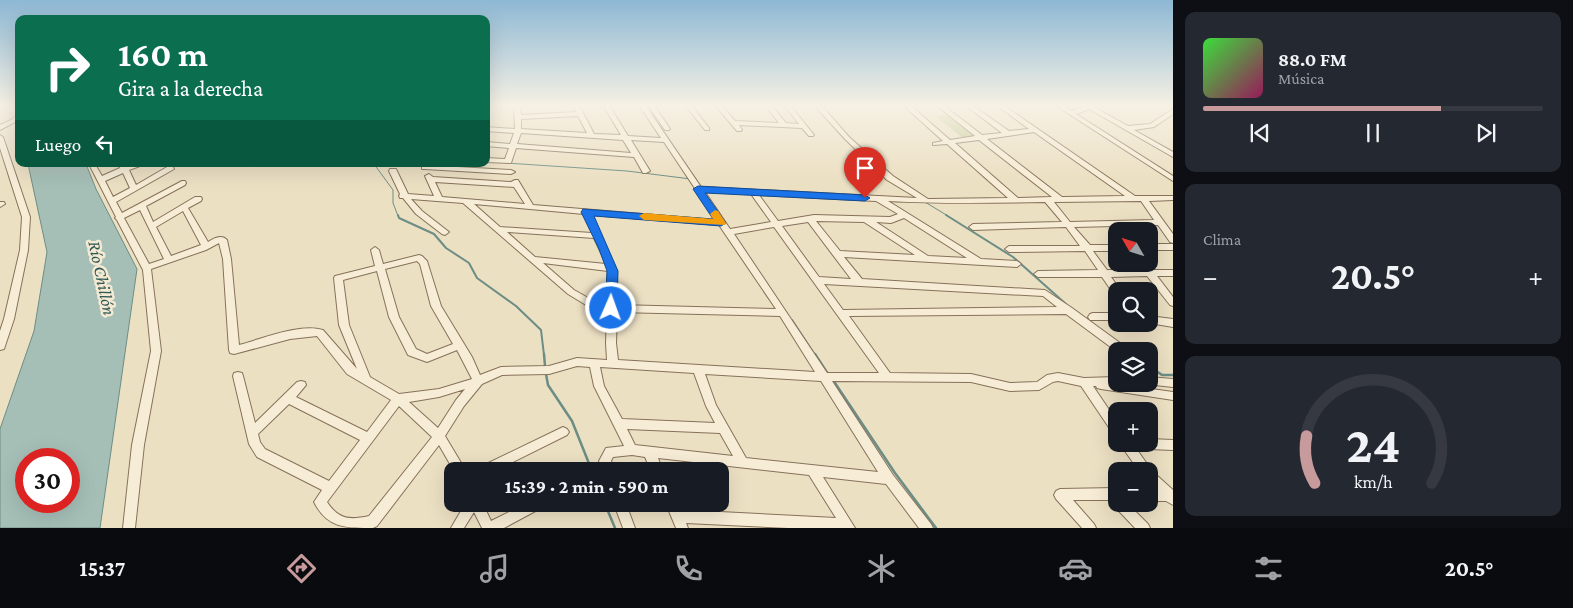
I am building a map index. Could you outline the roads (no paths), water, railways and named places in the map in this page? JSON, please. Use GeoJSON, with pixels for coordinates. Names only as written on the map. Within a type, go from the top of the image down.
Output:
{"type":"FeatureCollection","features":[{"type":"Feature","properties":{"kind":"street"},"geometry":{"type":"LineString","coordinates":[[494,130],[664,140]]}},
{"type":"Feature","properties":{"kind":"street"},"geometry":{"type":"LineString","coordinates":[[589,130],[592,136]]}},
{"type":"Feature","properties":{"kind":"street"},"geometry":{"type":"LineString","coordinates":[[620,130],[646,171]]}},
{"type":"Feature","properties":{"kind":"street"},"geometry":{"type":"LineString","coordinates":[[657,130],[783,313],[889,479],[927,528]]}},
{"type":"Feature","properties":{"kind":"street"},"geometry":{"type":"LineString","coordinates":[[807,130],[812,135]]}},
{"type":"Feature","properties":{"kind":"street"},"geometry":{"type":"LineString","coordinates":[[839,130],[890,178],[927,201]]}},
{"type":"Feature","properties":{"kind":"street"},"geometry":{"type":"LineString","coordinates":[[936,130],[1017,201]]}},
{"type":"Feature","properties":{"kind":"street"},"geometry":{"type":"LineString","coordinates":[[970,130],[1061,200]]}},
{"type":"Feature","properties":{"kind":"street"},"geometry":{"type":"LineString","coordinates":[[1002,130],[1008,134]]}},
{"type":"Feature","properties":{"kind":"street"},"geometry":{"type":"LineString","coordinates":[[935,144],[1034,130],[1133,198]]}},
{"type":"Feature","properties":{"kind":"street"},"geometry":{"type":"LineString","coordinates":[[1096,130],[1173,179]]}},
{"type":"Feature","properties":{"kind":"street"},"geometry":{"type":"LineString","coordinates":[[1131,130],[1173,155]]}},
{"type":"Feature","properties":{"kind":"street"},"geometry":{"type":"LineString","coordinates":[[490,160],[508,161],[518,132]]}},
{"type":"Feature","properties":{"kind":"street"},"geometry":{"type":"LineString","coordinates":[[0,137],[26,216],[24,250],[9,319],[0,346]]}},
{"type":"Feature","properties":{"kind":"street"},"geometry":{"type":"LineString","coordinates":[[490,144],[635,155]]}},
{"type":"Feature","properties":{"kind":"street"},"geometry":{"type":"LineString","coordinates":[[1164,150],[1173,148]]}},
{"type":"Feature","properties":{"kind":"street"},"geometry":{"type":"LineString","coordinates":[[94,167],[146,268],[156,351],[138,445],[130,528]]}},
{"type":"Feature","properties":{"kind":"street"},"geometry":{"type":"LineString","coordinates":[[100,180],[121,167]]}},
{"type":"Feature","properties":{"kind":"street"},"geometry":{"type":"LineString","coordinates":[[123,167],[134,189]]}},
{"type":"Feature","properties":{"kind":"street"},"geometry":{"type":"LineString","coordinates":[[425,167],[439,199]]}},
{"type":"Feature","properties":{"kind":"street"},"geometry":{"type":"LineString","coordinates":[[481,167],[509,168],[531,207]]}},
{"type":"Feature","properties":{"kind":"street"},"geometry":{"type":"LineString","coordinates":[[111,201],[170,169]]}},
{"type":"Feature","properties":{"kind":"street"},"geometry":{"type":"LineString","coordinates":[[393,171],[403,196],[419,213],[445,232]]}},
{"type":"Feature","properties":{"kind":"street"},"geometry":{"type":"LineString","coordinates":[[430,178],[517,185]]}},
{"type":"Feature","properties":{"kind":"street"},"geometry":{"type":"LineString","coordinates":[[119,218],[142,207],[182,183]]}},
{"type":"Feature","properties":{"kind":"street"},"geometry":{"type":"LineString","coordinates":[[698,189],[927,201],[1173,198]]}},
{"type":"Feature","properties":{"kind":"street"},"geometry":{"type":"LineString","coordinates":[[753,192],[843,313],[888,378]]}},
{"type":"Feature","properties":{"kind":"street"},"geometry":{"type":"LineString","coordinates":[[403,196],[721,223]]}},
{"type":"Feature","properties":{"kind":"street"},"geometry":{"type":"LineString","coordinates":[[879,198],[981,262]]}},
{"type":"Feature","properties":{"kind":"street"},"geometry":{"type":"LineString","coordinates":[[1143,198],[1173,240]]}},
{"type":"Feature","properties":{"kind":"street"},"geometry":{"type":"LineString","coordinates":[[152,226],[198,199]]}},
{"type":"Feature","properties":{"kind":"street"},"geometry":{"type":"LineString","coordinates":[[1048,200],[1110,282]]}},
{"type":"Feature","properties":{"kind":"street"},"geometry":{"type":"LineString","coordinates":[[465,202],[531,259],[582,299],[611,308],[783,313]]}},
{"type":"Feature","properties":{"kind":"street"},"geometry":{"type":"LineString","coordinates":[[142,207],[169,260]]}},
{"type":"Feature","properties":{"kind":"street"},"geometry":{"type":"LineString","coordinates":[[184,207],[206,246]]}},
{"type":"Feature","properties":{"kind":"street"},"geometry":{"type":"LineString","coordinates":[[587,212],[612,268],[613,365]]}},
{"type":"Feature","properties":{"kind":"street"},"geometry":{"type":"LineString","coordinates":[[728,232],[810,219],[890,220],[904,215]]}},
{"type":"Feature","properties":{"kind":"street"},"geometry":{"type":"LineString","coordinates":[[810,219],[858,281]]}},
{"type":"Feature","properties":{"kind":"street"},"geometry":{"type":"LineString","coordinates":[[866,220],[926,259]]}},
{"type":"Feature","properties":{"kind":"street"},"geometry":{"type":"LineString","coordinates":[[973,227],[1159,222]]}},
{"type":"Feature","properties":{"kind":"street"},"geometry":{"type":"LineString","coordinates":[[498,229],[598,236]]}},
{"type":"Feature","properties":{"kind":"street"},"geometry":{"type":"LineString","coordinates":[[146,268],[206,246],[217,240],[224,242],[234,350],[314,332],[320,333],[351,371],[398,399],[439,436],[455,462]]}},
{"type":"Feature","properties":{"kind":"street"},"geometry":{"type":"LineString","coordinates":[[1158,247],[1173,247]]}},
{"type":"Feature","properties":{"kind":"street"},"geometry":{"type":"LineString","coordinates":[[1009,249],[1108,248]]}},
{"type":"Feature","properties":{"kind":"street"},"geometry":{"type":"LineString","coordinates":[[375,250],[394,317],[412,352],[428,358],[458,346]]}},
{"type":"Feature","properties":{"kind":"street"},"geometry":{"type":"LineString","coordinates":[[837,254],[1017,264]]}},
{"type":"Feature","properties":{"kind":"street"},"geometry":{"type":"LineString","coordinates":[[366,380],[344,325],[338,278],[412,259],[422,260],[436,306],[468,360],[478,381]]}},
{"type":"Feature","properties":{"kind":"street"},"geometry":{"type":"LineString","coordinates":[[531,259],[612,268]]}},
{"type":"Feature","properties":{"kind":"street"},"geometry":{"type":"LineString","coordinates":[[1038,274],[1173,273]]}},
{"type":"Feature","properties":{"kind":"street"},"geometry":{"type":"LineString","coordinates":[[1150,274],[1173,303]]}},
{"type":"Feature","properties":{"kind":"street"},"geometry":{"type":"LineString","coordinates":[[818,280],[1045,293],[1111,342]]}},
{"type":"Feature","properties":{"kind":"street"},"geometry":{"type":"LineString","coordinates":[[843,313],[1069,310]]}},
{"type":"Feature","properties":{"kind":"street"},"geometry":{"type":"LineString","coordinates":[[1094,317],[1108,317]]}},
{"type":"Feature","properties":{"kind":"street"},"geometry":{"type":"LineString","coordinates":[[1158,321],[1173,323]]}},
{"type":"Feature","properties":{"kind":"street"},"geometry":{"type":"LineString","coordinates":[[478,381],[460,403],[439,436],[373,522],[351,526],[336,522],[326,514],[320,502],[398,399],[439,393],[478,381],[501,371],[545,370],[577,362],[823,378],[971,378],[1010,387],[1040,386],[1050,378],[1058,377],[1173,396]]}},
{"type":"Feature","properties":{"kind":"street"},"geometry":{"type":"LineString","coordinates":[[594,364],[600,386],[632,450]]}},
{"type":"Feature","properties":{"kind":"street"},"geometry":{"type":"LineString","coordinates":[[698,369],[710,406],[742,462]]}},
{"type":"Feature","properties":{"kind":"street"},"geometry":{"type":"LineString","coordinates":[[238,376],[255,444],[261,453],[331,488]]}},
{"type":"Feature","properties":{"kind":"street"},"geometry":{"type":"LineString","coordinates":[[1158,379],[1173,382]]}},
{"type":"Feature","properties":{"kind":"street"},"geometry":{"type":"LineString","coordinates":[[1084,382],[1108,381]]}},
{"type":"Feature","properties":{"kind":"street"},"geometry":{"type":"LineString","coordinates":[[1084,382],[1108,417]]}},
{"type":"Feature","properties":{"kind":"street"},"geometry":{"type":"LineString","coordinates":[[252,433],[301,385]]}},
{"type":"Feature","properties":{"kind":"street"},"geometry":{"type":"LineString","coordinates":[[288,398],[368,438]]}},
{"type":"Feature","properties":{"kind":"street"},"geometry":{"type":"LineString","coordinates":[[619,424],[722,428]]}},
{"type":"Feature","properties":{"kind":"street"},"geometry":{"type":"LineString","coordinates":[[502,462],[563,432]]}},
{"type":"Feature","properties":{"kind":"street"},"geometry":{"type":"LineString","coordinates":[[1158,444],[1173,445]]}},
{"type":"Feature","properties":{"kind":"street"},"geometry":{"type":"LineString","coordinates":[[605,462],[610,452],[632,450],[889,479]]}},
{"type":"Feature","properties":{"kind":"street"},"geometry":{"type":"LineString","coordinates":[[649,452],[653,462]]}},
{"type":"Feature","properties":{"kind":"street"},"geometry":{"type":"LineString","coordinates":[[812,470],[848,527]]}},
{"type":"Feature","properties":{"kind":"street"},"geometry":{"type":"LineString","coordinates":[[1158,484],[1172,497]]}},
{"type":"Feature","properties":{"kind":"street"},"geometry":{"type":"LineString","coordinates":[[1090,528],[1060,495],[1108,496]]}},
{"type":"Feature","properties":{"kind":"street"},"geometry":{"type":"LineString","coordinates":[[1158,496],[1172,497]]}},
{"type":"Feature","properties":{"kind":"street"},"geometry":{"type":"LineString","coordinates":[[458,528],[467,512]]}},
{"type":"Feature","properties":{"kind":"street"},"geometry":{"type":"LineString","coordinates":[[482,512],[492,528],[522,512]]}},
{"type":"Feature","properties":{"kind":"street"},"geometry":{"type":"LineString","coordinates":[[623,512],[629,528]]}},
{"type":"Feature","properties":{"kind":"street"},"geometry":{"type":"LineString","coordinates":[[675,512],[682,528]]}},
{"type":"Feature","properties":{"kind":"street"},"geometry":{"type":"LineString","coordinates":[[694,512],[848,527]]}},
{"type":"Feature","properties":{"kind":"street"},"geometry":{"type":"LineString","coordinates":[[1128,512],[1144,528]]}},
{"type":"Feature","properties":{"kind":"water","name":"Río Chillón"},"geometry":{"type":"Polygon","coordinates":[[[29,167],[87,167],[96,189],[137,269],[100,528],[0,528],[0,429],[34,331],[47,252],[29,167]]]}},
{"type":"Feature","properties":{"kind":"waterway"},"geometry":{"type":"LineString","coordinates":[[663,130],[702,188]]}},
{"type":"Feature","properties":{"kind":"waterway"},"geometry":{"type":"LineString","coordinates":[[845,137],[850,144]]}},
{"type":"Feature","properties":{"kind":"waterway"},"geometry":{"type":"LineString","coordinates":[[506,163],[627,171],[691,179]]}},
{"type":"Feature","properties":{"kind":"waterway"},"geometry":{"type":"LineString","coordinates":[[376,167],[393,190],[393,203],[398,216]]}},
{"type":"Feature","properties":{"kind":"waterway"},"geometry":{"type":"LineString","coordinates":[[925,202],[948,216]]}},
{"type":"Feature","properties":{"kind":"waterway"},"geometry":{"type":"LineString","coordinates":[[715,206],[721,215]]}},
{"type":"Feature","properties":{"kind":"waterway"},"geometry":{"type":"LineString","coordinates":[[398,215],[399,218],[434,234],[446,248],[469,263],[477,278],[516,306],[541,330],[544,355]]}},
{"type":"Feature","properties":{"kind":"waterway"},"geometry":{"type":"LineString","coordinates":[[946,215],[1013,257],[1066,304]]}},
{"type":"Feature","properties":{"kind":"waterway"},"geometry":{"type":"LineString","coordinates":[[792,320],[815,355]]}},
{"type":"Feature","properties":{"kind":"waterway"},"geometry":{"type":"LineString","coordinates":[[544,354],[545,366]]}},
{"type":"Feature","properties":{"kind":"waterway"},"geometry":{"type":"LineString","coordinates":[[815,354],[828,374]]}},
{"type":"Feature","properties":{"kind":"waterway"},"geometry":{"type":"LineString","coordinates":[[1158,372],[1162,375],[1173,375]]}},
{"type":"Feature","properties":{"kind":"waterway"},"geometry":{"type":"LineString","coordinates":[[546,374],[548,385],[572,421],[588,462]]}},
{"type":"Feature","properties":{"kind":"waterway"},"geometry":{"type":"LineString","coordinates":[[833,380],[895,473],[936,528]]}},
{"type":"Feature","properties":{"kind":"waterway"},"geometry":{"type":"LineString","coordinates":[[608,512],[615,528]]}}]}
